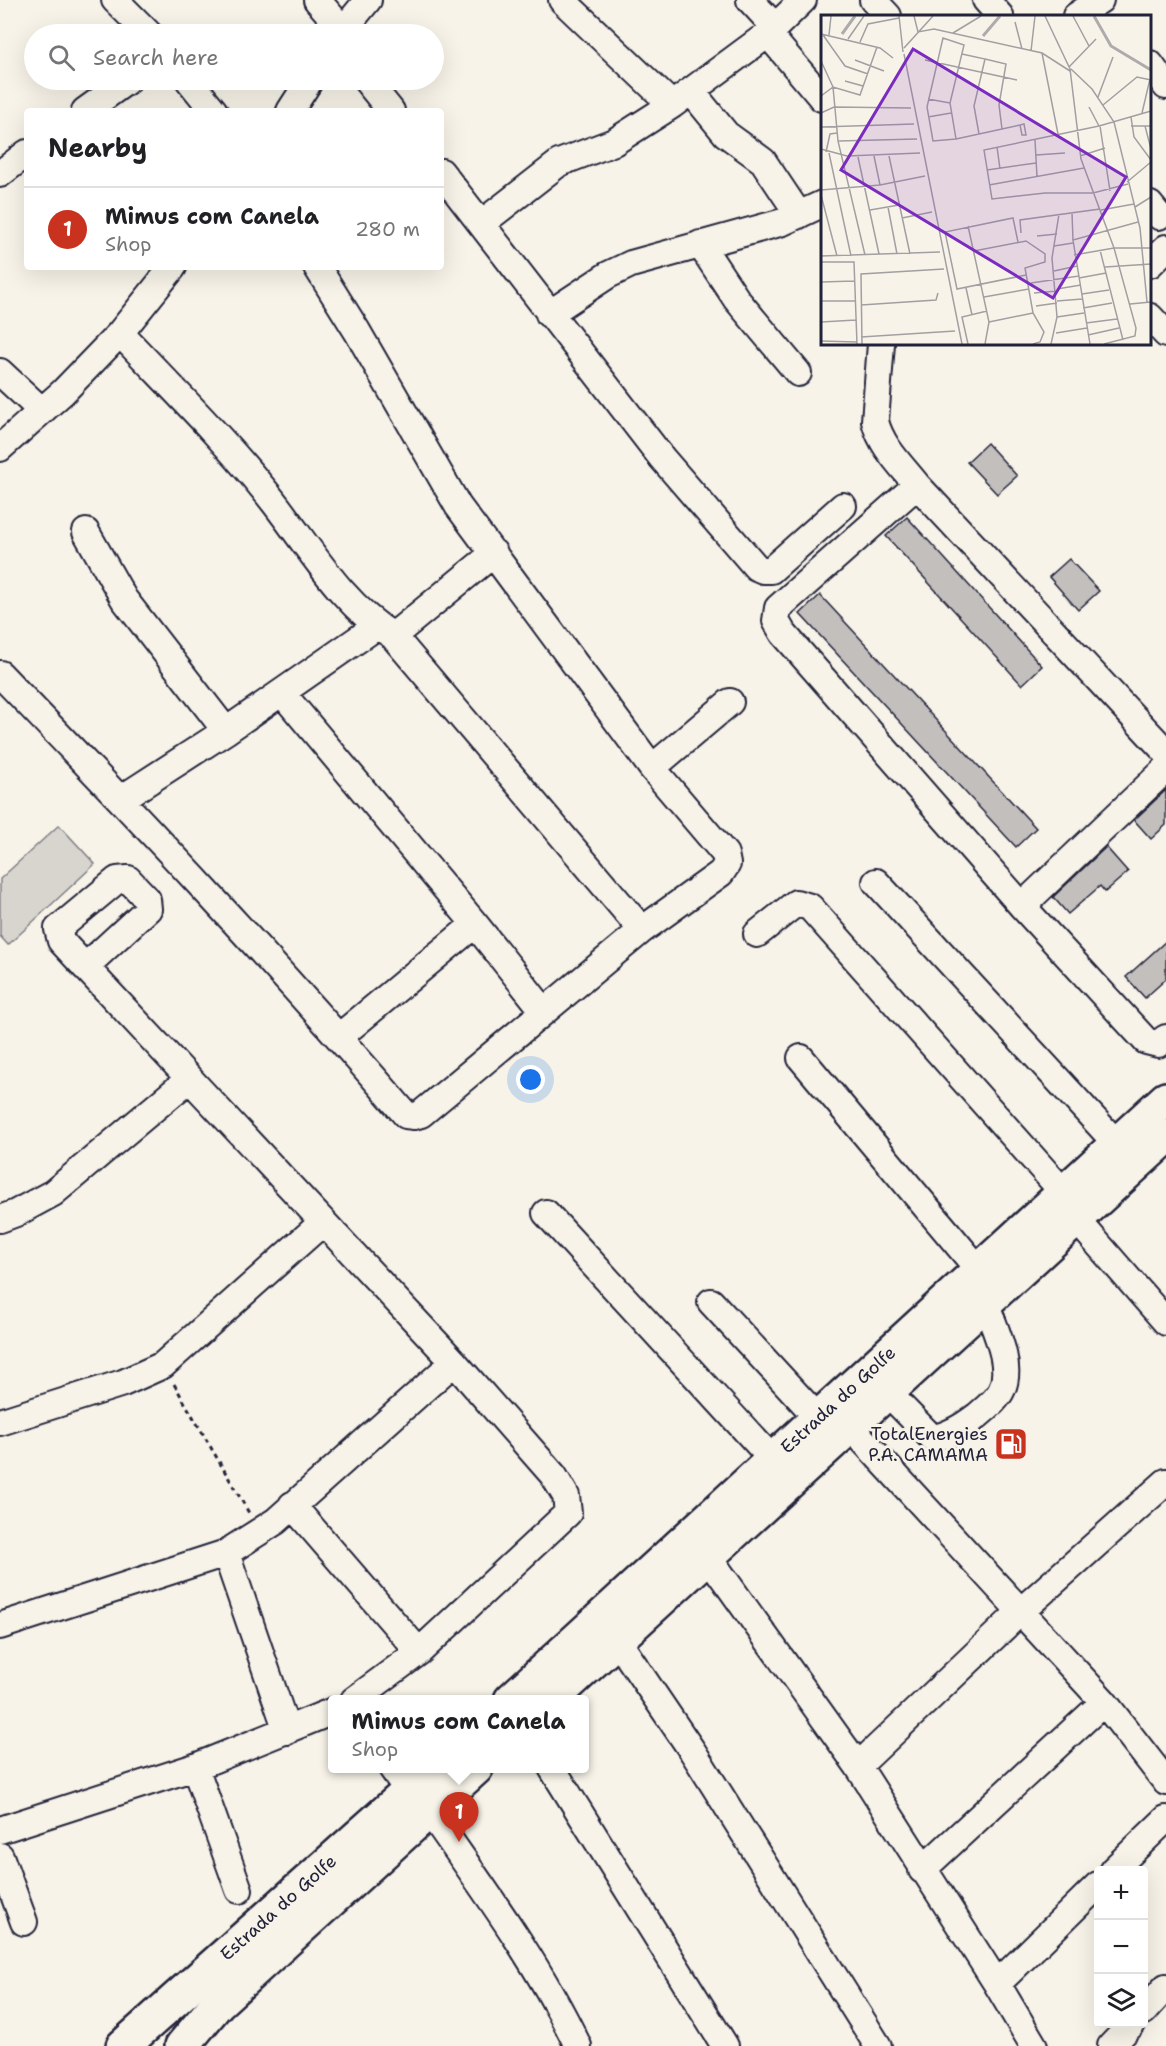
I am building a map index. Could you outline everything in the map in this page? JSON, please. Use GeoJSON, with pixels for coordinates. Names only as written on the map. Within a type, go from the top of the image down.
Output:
{"type":"FeatureCollection","features":[{"type":"Feature","properties":{"kind":"highway","name":"Estrada do Golfe"},"geometry":{"type":"LineString","coordinates":[[556,1695],[849,1425],[986,1304],[1070,1206],[1117,1144],[1166,1099]]}},
{"type":"Feature","properties":{"kind":"highway","name":"Estrada do Golfe"},"geometry":{"type":"LineString","coordinates":[[516,1695],[980,1270],[1166,1137]]}},
{"type":"Feature","properties":{"kind":"highway","name":"Estrada do Golfe"},"geometry":{"type":"LineString","coordinates":[[123,2046],[430,1773]]}},
{"type":"Feature","properties":{"kind":"highway","name":"Estrada do Golfe"},"geometry":{"type":"LineString","coordinates":[[182,2046],[410,1791],[462,1773]]}},
{"type":"Feature","properties":{"kind":"street"},"geometry":{"type":"LineString","coordinates":[[115,0],[139,24]]}},
{"type":"Feature","properties":{"kind":"street"},"geometry":{"type":"LineString","coordinates":[[317,0],[335,24]]}},
{"type":"Feature","properties":{"kind":"street"},"geometry":{"type":"LineString","coordinates":[[348,24],[368,0]]}},
{"type":"Feature","properties":{"kind":"street"},"geometry":{"type":"LineString","coordinates":[[562,0],[681,98],[763,161],[799,215]]}},
{"type":"Feature","properties":{"kind":"street"},"geometry":{"type":"LineString","coordinates":[[750,0],[821,97]]}},
{"type":"Feature","properties":{"kind":"street"},"geometry":{"type":"LineString","coordinates":[[482,223],[559,163],[614,142],[681,98],[771,31],[803,0]]}},
{"type":"Feature","properties":{"kind":"street"},"geometry":{"type":"LineString","coordinates":[[873,0],[887,15]]}},
{"type":"Feature","properties":{"kind":"street"},"geometry":{"type":"LineString","coordinates":[[986,0],[999,15]]}},
{"type":"Feature","properties":{"kind":"street"},"geometry":{"type":"LineString","coordinates":[[1088,5],[1112,15]]}},
{"type":"Feature","properties":{"kind":"street"},"geometry":{"type":"LineString","coordinates":[[1151,67],[1166,86]]}},
{"type":"Feature","properties":{"kind":"street"},"geometry":{"type":"LineString","coordinates":[[89,108],[115,90]]}},
{"type":"Feature","properties":{"kind":"street"},"geometry":{"type":"LineString","coordinates":[[197,90],[212,108]]}},
{"type":"Feature","properties":{"kind":"street"},"geometry":{"type":"LineString","coordinates":[[292,108],[304,90]]}},
{"type":"Feature","properties":{"kind":"street"},"geometry":{"type":"LineString","coordinates":[[374,90],[389,108]]}},
{"type":"Feature","properties":{"kind":"street"},"geometry":{"type":"LineString","coordinates":[[0,174],[24,155]]}},
{"type":"Feature","properties":{"kind":"street"},"geometry":{"type":"LineString","coordinates":[[444,176],[662,458],[756,567],[771,570],[843,506]]}},
{"type":"Feature","properties":{"kind":"street"},"geometry":{"type":"LineString","coordinates":[[549,314],[608,275],[631,264],[783,222],[821,204]]}},
{"type":"Feature","properties":{"kind":"street"},"geometry":{"type":"LineString","coordinates":[[700,244],[737,300],[798,373]]}},
{"type":"Feature","properties":{"kind":"street"},"geometry":{"type":"LineString","coordinates":[[1151,262],[1166,248]]}},
{"type":"Feature","properties":{"kind":"street"},"geometry":{"type":"LineString","coordinates":[[0,447],[42,411],[120,333],[171,270]]}},
{"type":"Feature","properties":{"kind":"street"},"geometry":{"type":"LineString","coordinates":[[0,674],[121,799],[339,1037],[406,1115],[421,1114],[642,930],[721,873],[727,864],[725,854],[652,768],[458,506],[357,331],[319,270]]}},
{"type":"Feature","properties":{"kind":"street"},"geometry":{"type":"LineString","coordinates":[[1151,319],[1166,334]]}},
{"type":"Feature","properties":{"kind":"street"},"geometry":{"type":"LineString","coordinates":[[120,333],[240,461],[340,588],[385,631],[642,930]]}},
{"type":"Feature","properties":{"kind":"street"},"geometry":{"type":"LineString","coordinates":[[881,345],[875,421],[878,434],[916,485],[1166,752]]}},
{"type":"Feature","properties":{"kind":"street"},"geometry":{"type":"LineString","coordinates":[[0,372],[42,411]]}},
{"type":"Feature","properties":{"kind":"street"},"geometry":{"type":"LineString","coordinates":[[916,485],[778,608],[776,621],[790,642],[1022,906],[1146,1041],[1158,1044],[1166,1038]]}},
{"type":"Feature","properties":{"kind":"street"},"geometry":{"type":"LineString","coordinates":[[86,532],[124,599],[226,731]]}},
{"type":"Feature","properties":{"kind":"street"},"geometry":{"type":"LineString","coordinates":[[121,799],[282,693],[385,631],[494,554]]}},
{"type":"Feature","properties":{"kind":"street"},"geometry":{"type":"LineString","coordinates":[[282,693],[475,924],[544,1011]]}},
{"type":"Feature","properties":{"kind":"street"},"geometry":{"type":"LineString","coordinates":[[652,768],[730,702]]}},
{"type":"Feature","properties":{"kind":"street"},"geometry":{"type":"LineString","coordinates":[[1022,906],[1166,769]]}},
{"type":"Feature","properties":{"kind":"street"},"geometry":{"type":"LineString","coordinates":[[876,882],[1117,1144]]}},
{"type":"Feature","properties":{"kind":"street"},"geometry":{"type":"LineString","coordinates":[[757,934],[796,903],[810,907],[1070,1206],[1166,1322]]}},
{"type":"Feature","properties":{"kind":"street"},"geometry":{"type":"LineString","coordinates":[[339,1037],[475,924]]}},
{"type":"Feature","properties":{"kind":"street"},"geometry":{"type":"LineString","coordinates":[[85,967],[188,1080],[454,1362],[554,1476],[566,1496],[568,1513],[419,1652],[361,1695]]}},
{"type":"Feature","properties":{"kind":"street"},"geometry":{"type":"LineString","coordinates":[[801,1058],[980,1270]]}},
{"type":"Feature","properties":{"kind":"street"},"geometry":{"type":"LineString","coordinates":[[0,1219],[16,1214],[53,1193],[188,1080]]}},
{"type":"Feature","properties":{"kind":"street"},"geometry":{"type":"LineString","coordinates":[[546,1213],[773,1460]]}},
{"type":"Feature","properties":{"kind":"street"},"geometry":{"type":"LineString","coordinates":[[0,1422],[123,1383],[163,1365],[323,1221]]}},
{"type":"Feature","properties":{"kind":"street"},"geometry":{"type":"LineString","coordinates":[[711,1302],[818,1418]]}},
{"type":"Feature","properties":{"kind":"street"},"geometry":{"type":"LineString","coordinates":[[887,1392],[932,1438],[964,1426],[985,1409],[1002,1390],[1005,1370],[1000,1345],[986,1304]]}},
{"type":"Feature","properties":{"kind":"street"},"geometry":{"type":"LineString","coordinates":[[0,1626],[226,1553],[260,1533],[454,1362]]}},
{"type":"Feature","properties":{"kind":"street"},"geometry":{"type":"LineString","coordinates":[[849,1425],[1104,1702],[1166,1782]]}},
{"type":"Feature","properties":{"kind":"street"},"geometry":{"type":"LineString","coordinates":[[858,1766],[1021,1611],[1166,1483]]}},
{"type":"Feature","properties":{"kind":"street"},"geometry":{"type":"LineString","coordinates":[[292,1505],[419,1652]]}},
{"type":"Feature","properties":{"kind":"street"},"geometry":{"type":"LineString","coordinates":[[226,1553],[287,1731]]}},
{"type":"Feature","properties":{"kind":"street"},"geometry":{"type":"LineString","coordinates":[[707,1555],[858,1766],[1034,2046]]}},
{"type":"Feature","properties":{"kind":"street"},"geometry":{"type":"LineString","coordinates":[[617,1640],[693,1752],[878,2046]]}},
{"type":"Feature","properties":{"kind":"street"},"geometry":{"type":"LineString","coordinates":[[922,1870],[1104,1702]]}},
{"type":"Feature","properties":{"kind":"street"},"geometry":{"type":"LineString","coordinates":[[0,1830],[195,1767],[328,1713]]}},
{"type":"Feature","properties":{"kind":"street"},"geometry":{"type":"LineString","coordinates":[[195,1767],[239,1890]]}},
{"type":"Feature","properties":{"kind":"street"},"geometry":{"type":"LineString","coordinates":[[555,1773],[725,2046]]}},
{"type":"Feature","properties":{"kind":"street"},"geometry":{"type":"LineString","coordinates":[[410,1791],[523,1946],[560,2008],[578,2046]]}},
{"type":"Feature","properties":{"kind":"street"},"geometry":{"type":"LineString","coordinates":[[1117,1866],[1166,1819]]}},
{"type":"Feature","properties":{"kind":"street"},"geometry":{"type":"LineString","coordinates":[[0,1856],[24,1922]]}},
{"type":"Feature","properties":{"kind":"street"},"geometry":{"type":"LineString","coordinates":[[997,1984],[1094,1889]]}},
{"type":"Feature","properties":{"kind":"street"},"geometry":{"type":"LineString","coordinates":[[1148,2006],[1166,1987]]}},
{"type":"Feature","properties":{"kind":"street"},"geometry":{"type":"LineString","coordinates":[[1111,2046],[1128,2028]]}},
{"type":"Feature","properties":{"kind":"path"},"geometry":{"type":"LineString","coordinates":[[163,1365],[260,1533]]}},
{"type":"Feature","properties":{"kind":"shaded area"},"geometry":{"type":"Polygon","coordinates":[[[59,825],[95,864],[8,945],[0,936],[0,879],[59,825]]]}},
{"type":"Feature","properties":{"kind":"building"},"geometry":{"type":"Polygon","coordinates":[[[987,443],[1017,476],[997,494],[967,462],[987,443]]]}},
{"type":"Feature","properties":{"kind":"building"},"geometry":{"type":"Polygon","coordinates":[[[907,517],[1042,666],[1022,685],[886,536],[907,517]]]}},
{"type":"Feature","properties":{"kind":"building"},"geometry":{"type":"Polygon","coordinates":[[[1069,559],[1099,591],[1078,610],[1049,577],[1069,559]]]}},
{"type":"Feature","properties":{"kind":"building"},"geometry":{"type":"Polygon","coordinates":[[[820,595],[1036,828],[1016,847],[800,614],[820,595]]]}},
{"type":"Feature","properties":{"kind":"building"},"geometry":{"type":"Polygon","coordinates":[[[1166,790],[1166,825],[1151,839],[1134,820],[1166,790]]]}},
{"type":"Feature","properties":{"kind":"building"},"geometry":{"type":"Polygon","coordinates":[[[1106,847],[1128,872],[1105,892],[1100,886],[1068,914],[1053,897],[1106,847]]]}},
{"type":"Feature","properties":{"kind":"building"},"geometry":{"type":"Polygon","coordinates":[[[1166,941],[1166,979],[1145,998],[1126,977],[1166,941]]]}},
{"type":"Feature","properties":{"kind":"place","name":"TotalEnergies P.A. CAMAMA"},"geometry":{"type":"Point","coordinates":[1011,1444]}},
{"type":"Feature","properties":{"kind":"place","name":"Mimus com Canela"},"geometry":{"type":"Point","coordinates":[459,1842]}}]}
